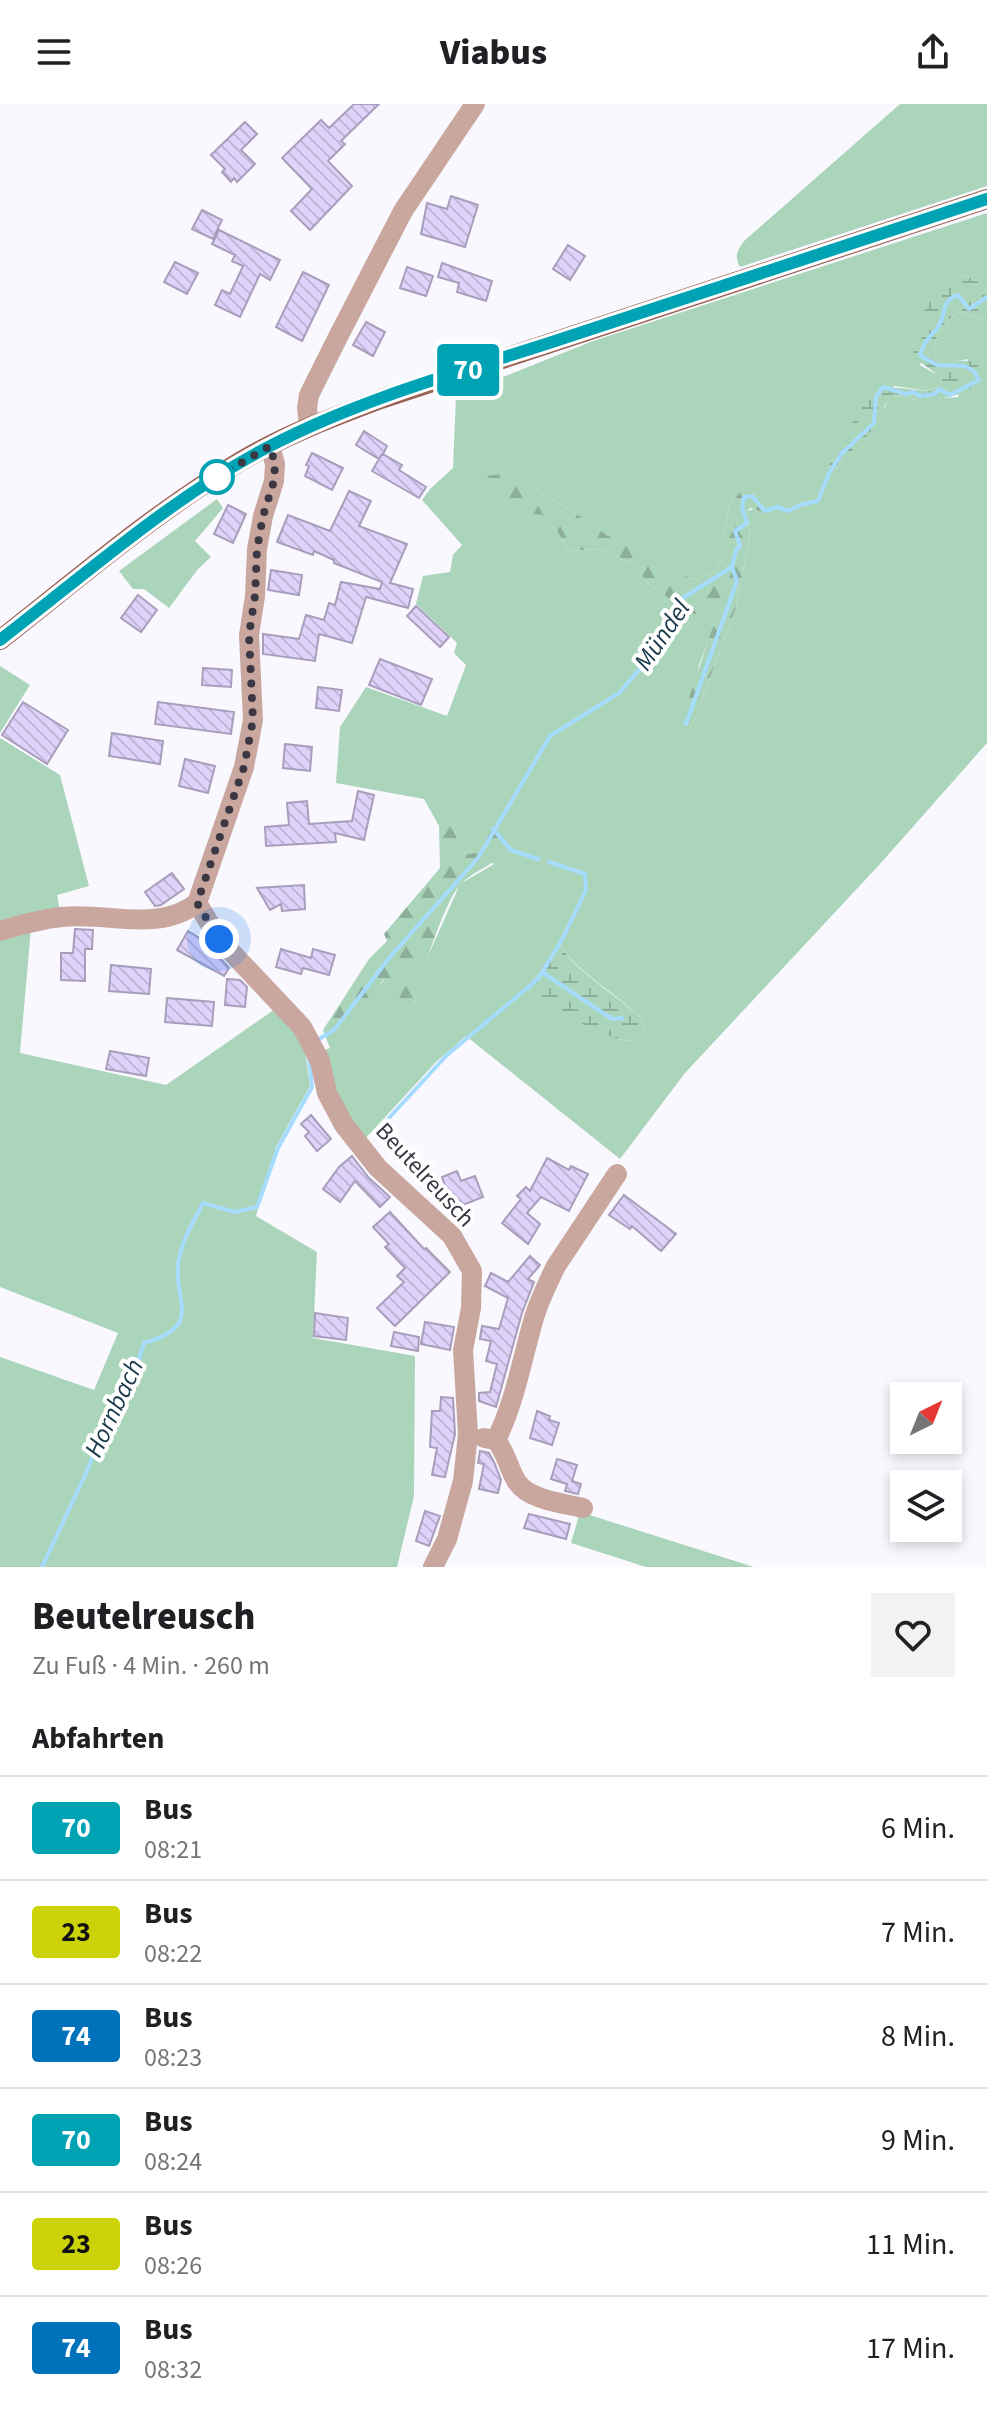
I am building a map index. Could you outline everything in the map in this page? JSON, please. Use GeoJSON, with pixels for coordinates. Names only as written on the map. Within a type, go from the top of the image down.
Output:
{"type":"FeatureCollection","features":[{"type":"Feature","properties":{"kind":"main road"},"geometry":{"type":"LineString","coordinates":[[0,640],[145,527],[209,482],[309,426],[423,385],[987,199]]}},
{"type":"Feature","properties":{"kind":"street"},"geometry":{"type":"LineString","coordinates":[[309,426],[309,395],[403,211],[475,104]]}},
{"type":"Feature","properties":{"kind":"street"},"geometry":{"type":"LineString","coordinates":[[7,929],[61,917],[152,920],[183,914],[197,903],[244,767],[253,720],[249,635],[261,527],[274,481],[275,464],[270,446]]}},
{"type":"Feature","properties":{"kind":"street","name":"Beutelreusch"},"geometry":{"type":"LineString","coordinates":[[197,903],[219,939],[302,1027],[320,1061],[327,1093],[344,1125],[378,1168],[452,1236],[472,1271],[471,1308],[463,1350],[468,1434],[459,1495],[447,1539],[433,1567]]}},
{"type":"Feature","properties":{"kind":"street"},"geometry":{"type":"LineString","coordinates":[[496,1440],[509,1410],[532,1321],[548,1282],[617,1174]]}},
{"type":"Feature","properties":{"kind":"street"},"geometry":{"type":"LineString","coordinates":[[468,1434],[496,1440],[507,1455],[516,1481],[527,1493],[583,1508]]}},
{"type":"Feature","properties":{"kind":"green space"},"geometry":{"type":"Polygon","coordinates":[[[900,104],[987,104],[987,186],[740,267],[737,254],[744,241],[900,104]]]}},
{"type":"Feature","properties":{"kind":"green space"},"geometry":{"type":"Polygon","coordinates":[[[987,213],[987,282],[957,273],[920,365],[939,376],[942,382],[930,391],[894,386],[847,433],[827,468],[835,470],[886,406],[888,397],[894,394],[915,400],[958,397],[968,359],[950,360],[934,353],[938,334],[945,323],[961,312],[987,320],[987,743],[880,864],[685,1073],[620,1159],[466,1036],[436,1062],[364,1140],[348,1120],[321,1051],[330,1048],[326,1038],[346,1038],[375,989],[385,979],[414,1004],[420,974],[460,884],[494,864],[476,853],[466,854],[457,841],[453,817],[439,826],[424,799],[336,783],[340,727],[366,687],[447,716],[466,665],[454,653],[457,643],[416,604],[423,576],[450,572],[453,555],[462,545],[422,500],[453,468],[456,396],[593,341],[987,213]],[[512,473],[569,551],[597,549],[631,562],[647,582],[685,611],[716,620],[699,665],[687,730],[692,726],[736,608],[750,536],[747,511],[769,504],[751,492],[740,492],[730,504],[724,533],[724,556],[715,572],[691,580],[633,532],[608,536],[512,473]],[[559,942],[525,988],[609,1036],[622,1040],[635,1038],[645,1027],[643,1020],[575,963],[559,942]]]}},
{"type":"Feature","properties":{"kind":"green space"},"geometry":{"type":"Polygon","coordinates":[[[957,273],[987,282],[987,320],[961,312],[955,315],[942,328],[934,353],[945,358],[979,363],[976,383],[959,394],[938,399],[916,400],[894,394],[870,432],[835,470],[827,468],[865,400],[879,386],[930,391],[942,382],[913,355],[917,331],[931,297],[957,273]]]}},
{"type":"Feature","properties":{"kind":"green space"},"geometry":{"type":"Polygon","coordinates":[[[512,473],[608,536],[633,531],[691,580],[715,572],[724,556],[724,533],[730,504],[740,492],[751,492],[769,504],[798,501],[798,512],[762,512],[751,508],[747,511],[750,536],[736,608],[692,726],[687,730],[680,725],[715,620],[685,611],[647,582],[631,562],[597,549],[569,551],[543,515],[514,512],[484,489],[484,476],[512,473]]]}},
{"type":"Feature","properties":{"kind":"green space"},"geometry":{"type":"Polygon","coordinates":[[[217,499],[223,508],[195,541],[211,557],[198,569],[169,608],[144,589],[133,589],[119,571],[217,499]]]}},
{"type":"Feature","properties":{"kind":"green space"},"geometry":{"type":"Polygon","coordinates":[[[0,666],[30,685],[0,733],[0,666]]]}},
{"type":"Feature","properties":{"kind":"green space"},"geometry":{"type":"Polygon","coordinates":[[[0,738],[60,775],[89,886],[57,895],[60,911],[0,925],[0,738]]]}},
{"type":"Feature","properties":{"kind":"green space"},"geometry":{"type":"Polygon","coordinates":[[[453,816],[457,841],[466,854],[476,853],[488,829],[499,829],[507,841],[507,850],[462,883],[448,904],[414,1004],[402,1008],[393,1001],[384,979],[375,990],[378,1015],[346,1038],[326,1038],[323,1030],[369,959],[387,941],[384,934],[440,868],[439,826],[453,816]]]}},
{"type":"Feature","properties":{"kind":"green space"},"geometry":{"type":"Polygon","coordinates":[[[31,928],[20,1053],[166,1085],[278,1007],[305,1049],[310,1086],[276,1147],[256,1216],[317,1252],[313,1338],[415,1356],[414,1496],[397,1567],[0,1567],[0,1357],[94,1390],[118,1333],[0,1287],[0,937],[31,928]]]}},
{"type":"Feature","properties":{"kind":"green space"},"geometry":{"type":"Polygon","coordinates":[[[559,941],[584,972],[643,1020],[645,1027],[637,1036],[631,1040],[621,1040],[608,1036],[525,988],[539,973],[559,941]]]}},
{"type":"Feature","properties":{"kind":"green space"},"geometry":{"type":"Polygon","coordinates":[[[580,1512],[754,1567],[646,1567],[571,1543],[580,1512]]]}},
{"type":"Feature","properties":{"kind":"building"},"geometry":{"type":"Polygon","coordinates":[[[354,104],[379,104],[341,141],[345,144],[328,161],[352,186],[310,230],[291,211],[312,189],[282,158],[321,120],[329,128],[354,104]]]}},
{"type":"Feature","properties":{"kind":"building"},"geometry":{"type":"Polygon","coordinates":[[[245,122],[257,134],[241,150],[255,164],[237,182],[234,178],[231,182],[222,172],[225,169],[211,155],[245,122]]]}},
{"type":"Feature","properties":{"kind":"building"},"geometry":{"type":"Polygon","coordinates":[[[451,196],[478,205],[465,247],[421,234],[427,203],[447,209],[451,196]]]}},
{"type":"Feature","properties":{"kind":"building"},"geometry":{"type":"Polygon","coordinates":[[[202,210],[222,220],[213,239],[192,229],[202,210]]]}},
{"type":"Feature","properties":{"kind":"building"},"geometry":{"type":"Polygon","coordinates":[[[219,230],[280,260],[270,280],[260,274],[240,317],[215,305],[222,290],[230,294],[243,266],[232,261],[235,255],[212,244],[219,230]]]}},
{"type":"Feature","properties":{"kind":"building"},"geometry":{"type":"Polygon","coordinates":[[[568,245],[585,256],[570,280],[553,269],[568,245]]]}},
{"type":"Feature","properties":{"kind":"building"},"geometry":{"type":"Polygon","coordinates":[[[175,262],[198,273],[187,294],[164,282],[175,262]]]}},
{"type":"Feature","properties":{"kind":"building"},"geometry":{"type":"Polygon","coordinates":[[[442,263],[492,281],[486,301],[457,292],[459,283],[438,277],[442,263]]]}},
{"type":"Feature","properties":{"kind":"building"},"geometry":{"type":"Polygon","coordinates":[[[407,267],[433,276],[426,296],[400,288],[407,267]]]}},
{"type":"Feature","properties":{"kind":"building"},"geometry":{"type":"Polygon","coordinates":[[[303,272],[329,285],[302,341],[276,327],[303,272]]]}},
{"type":"Feature","properties":{"kind":"building"},"geometry":{"type":"Polygon","coordinates":[[[366,322],[385,332],[373,356],[353,345],[366,322]]]}},
{"type":"Feature","properties":{"kind":"building"},"geometry":{"type":"Polygon","coordinates":[[[364,431],[387,446],[383,454],[402,465],[399,470],[426,487],[419,498],[372,471],[382,454],[379,459],[356,445],[364,431]]]}},
{"type":"Feature","properties":{"kind":"building"},"geometry":{"type":"Polygon","coordinates":[[[312,453],[343,468],[332,490],[305,476],[312,453]]]}},
{"type":"Feature","properties":{"kind":"building"},"geometry":{"type":"Polygon","coordinates":[[[349,491],[371,501],[359,526],[407,544],[390,583],[413,589],[408,608],[366,597],[352,643],[319,634],[315,661],[263,654],[263,634],[299,639],[306,615],[324,620],[329,603],[335,605],[341,582],[380,589],[382,582],[334,563],[334,560],[314,551],[313,555],[277,542],[288,515],[330,531],[349,491]]]}},
{"type":"Feature","properties":{"kind":"building"},"geometry":{"type":"Polygon","coordinates":[[[228,505],[246,514],[233,543],[214,534],[228,505]]]}},
{"type":"Feature","properties":{"kind":"building"},"geometry":{"type":"Polygon","coordinates":[[[271,570],[302,575],[299,595],[268,590],[271,570]]]}},
{"type":"Feature","properties":{"kind":"building"},"geometry":{"type":"Polygon","coordinates":[[[138,595],[157,610],[141,632],[121,618],[138,595]]]}},
{"type":"Feature","properties":{"kind":"building"},"geometry":{"type":"Polygon","coordinates":[[[416,606],[449,637],[440,647],[407,616],[416,606]]]}},
{"type":"Feature","properties":{"kind":"building"},"geometry":{"type":"Polygon","coordinates":[[[380,659],[432,679],[421,705],[369,685],[380,659]]]}},
{"type":"Feature","properties":{"kind":"building"},"geometry":{"type":"Polygon","coordinates":[[[203,668],[232,670],[231,687],[202,685],[203,668]]]}},
{"type":"Feature","properties":{"kind":"building"},"geometry":{"type":"Polygon","coordinates":[[[318,687],[342,690],[339,711],[316,708],[318,687]]]}},
{"type":"Feature","properties":{"kind":"building"},"geometry":{"type":"Polygon","coordinates":[[[23,702],[68,730],[47,764],[2,735],[23,702]]]}},
{"type":"Feature","properties":{"kind":"building"},"geometry":{"type":"Polygon","coordinates":[[[158,702],[234,712],[231,734],[155,724],[158,702]]]}},
{"type":"Feature","properties":{"kind":"building"},"geometry":{"type":"Polygon","coordinates":[[[112,733],[163,741],[160,764],[109,756],[112,733]]]}},
{"type":"Feature","properties":{"kind":"building"},"geometry":{"type":"Polygon","coordinates":[[[285,744],[312,747],[310,771],[283,768],[285,744]]]}},
{"type":"Feature","properties":{"kind":"building"},"geometry":{"type":"Polygon","coordinates":[[[185,759],[215,766],[208,793],[179,786],[185,759]]]}},
{"type":"Feature","properties":{"kind":"building"},"geometry":{"type":"Polygon","coordinates":[[[358,791],[374,795],[364,840],[335,833],[336,842],[266,846],[265,827],[289,825],[287,803],[307,801],[309,824],[352,821],[358,791]]]}},
{"type":"Feature","properties":{"kind":"building"},"geometry":{"type":"Polygon","coordinates":[[[172,873],[184,889],[155,906],[145,892],[172,873]]]}},
{"type":"Feature","properties":{"kind":"building"},"geometry":{"type":"Polygon","coordinates":[[[304,885],[305,909],[282,911],[281,904],[270,910],[257,888],[304,885]]]}},
{"type":"Feature","properties":{"kind":"building"},"geometry":{"type":"Polygon","coordinates":[[[75,929],[93,930],[92,949],[85,949],[85,981],[61,980],[61,953],[73,953],[75,929]]]}},
{"type":"Feature","properties":{"kind":"building"},"geometry":{"type":"Polygon","coordinates":[[[188,931],[206,942],[229,968],[224,976],[177,950],[188,931]]]}},
{"type":"Feature","properties":{"kind":"building"},"geometry":{"type":"Polygon","coordinates":[[[281,949],[311,958],[313,949],[335,955],[329,975],[303,968],[301,974],[276,967],[281,949]]]}},
{"type":"Feature","properties":{"kind":"building"},"geometry":{"type":"Polygon","coordinates":[[[111,965],[151,969],[149,994],[109,991],[111,965]]]}},
{"type":"Feature","properties":{"kind":"building"},"geometry":{"type":"Polygon","coordinates":[[[227,979],[240,980],[247,987],[245,1007],[225,1005],[227,979]]]}},
{"type":"Feature","properties":{"kind":"building"},"geometry":{"type":"Polygon","coordinates":[[[167,998],[214,1002],[212,1026],[165,1022],[167,998]]]}},
{"type":"Feature","properties":{"kind":"building"},"geometry":{"type":"Polygon","coordinates":[[[110,1051],[149,1058],[146,1076],[106,1069],[110,1051]]]}},
{"type":"Feature","properties":{"kind":"building"},"geometry":{"type":"Polygon","coordinates":[[[311,1115],[331,1139],[317,1151],[305,1136],[309,1132],[301,1124],[311,1115]]]}},
{"type":"Feature","properties":{"kind":"building"},"geometry":{"type":"Polygon","coordinates":[[[352,1156],[369,1178],[390,1197],[380,1207],[355,1181],[340,1202],[323,1189],[339,1167],[352,1156]]]}},
{"type":"Feature","properties":{"kind":"building"},"geometry":{"type":"Polygon","coordinates":[[[547,1158],[569,1170],[571,1166],[588,1174],[569,1211],[541,1197],[527,1213],[540,1224],[528,1244],[502,1223],[521,1199],[517,1196],[526,1187],[530,1191],[547,1158]]]}},
{"type":"Feature","properties":{"kind":"building"},"geometry":{"type":"Polygon","coordinates":[[[457,1171],[461,1181],[475,1176],[483,1197],[453,1209],[442,1177],[457,1171]]]}},
{"type":"Feature","properties":{"kind":"building"},"geometry":{"type":"Polygon","coordinates":[[[624,1195],[676,1234],[661,1251],[632,1226],[630,1229],[609,1215],[624,1195]]]}},
{"type":"Feature","properties":{"kind":"building"},"geometry":{"type":"Polygon","coordinates":[[[390,1212],[450,1272],[395,1326],[377,1308],[404,1282],[397,1276],[405,1268],[385,1247],[389,1244],[373,1227],[390,1212]]]}},
{"type":"Feature","properties":{"kind":"building"},"geometry":{"type":"Polygon","coordinates":[[[530,1256],[540,1265],[528,1279],[534,1282],[522,1313],[496,1407],[479,1401],[479,1393],[490,1392],[497,1364],[486,1361],[491,1341],[480,1339],[482,1326],[499,1329],[508,1298],[485,1286],[491,1273],[508,1282],[530,1256]]]}},
{"type":"Feature","properties":{"kind":"building"},"geometry":{"type":"Polygon","coordinates":[[[315,1313],[348,1318],[346,1340],[314,1336],[315,1313]]]}},
{"type":"Feature","properties":{"kind":"building"},"geometry":{"type":"Polygon","coordinates":[[[425,1322],[454,1327],[450,1350],[421,1344],[425,1322]]]}},
{"type":"Feature","properties":{"kind":"building"},"geometry":{"type":"Polygon","coordinates":[[[394,1332],[419,1337],[418,1351],[391,1346],[394,1332]]]}},
{"type":"Feature","properties":{"kind":"building"},"geometry":{"type":"Polygon","coordinates":[[[441,1397],[453,1398],[455,1434],[445,1477],[432,1475],[437,1448],[430,1447],[432,1411],[440,1411],[441,1397]]]}},
{"type":"Feature","properties":{"kind":"building"},"geometry":{"type":"Polygon","coordinates":[[[537,1411],[559,1423],[552,1445],[530,1438],[537,1411]]]}},
{"type":"Feature","properties":{"kind":"building"},"geometry":{"type":"Polygon","coordinates":[[[480,1451],[489,1453],[494,1462],[501,1480],[498,1493],[479,1489],[484,1464],[478,1463],[480,1451]]]}},
{"type":"Feature","properties":{"kind":"building"},"geometry":{"type":"Polygon","coordinates":[[[557,1459],[577,1465],[572,1481],[581,1484],[578,1494],[565,1491],[567,1484],[551,1479],[557,1459]]]}},
{"type":"Feature","properties":{"kind":"building"},"geometry":{"type":"Polygon","coordinates":[[[425,1511],[440,1516],[429,1546],[416,1541],[425,1511]]]}},
{"type":"Feature","properties":{"kind":"building"},"geometry":{"type":"Polygon","coordinates":[[[529,1514],[570,1524],[566,1539],[524,1528],[529,1514]]]}},
{"type":"Feature","properties":{"kind":"waterway","name":"Mündel"},"geometry":{"type":"LineString","coordinates":[[319,1039],[334,1030],[390,957],[478,858],[550,736],[619,693],[652,655],[681,599],[732,567],[740,546],[735,531],[747,523],[742,507],[744,497],[752,496],[765,511],[777,507],[788,511],[818,501],[829,473],[842,453],[874,423],[876,397],[883,387],[920,396],[935,394],[939,389],[950,395],[979,380],[967,367],[938,365],[920,355],[941,322],[952,297],[958,295],[969,309],[987,297]]}},
{"type":"Feature","properties":{"kind":"waterway"},"geometry":{"type":"LineString","coordinates":[[686,724],[737,581],[732,567]]}},
{"type":"Feature","properties":{"kind":"waterway"},"geometry":{"type":"LineString","coordinates":[[493,829],[511,850],[538,859]]}},
{"type":"Feature","properties":{"kind":"waterway"},"geometry":{"type":"LineString","coordinates":[[377,1131],[447,1055],[538,979],[563,938],[586,890],[585,874],[549,862]]}},
{"type":"Feature","properties":{"kind":"waterway"},"geometry":{"type":"LineString","coordinates":[[542,972],[612,1019],[622,1018]]}},
{"type":"Feature","properties":{"kind":"waterway","name":"Hornbach"},"geometry":{"type":"LineString","coordinates":[[42,1567],[87,1471],[117,1397],[137,1365],[144,1343],[164,1336],[175,1328],[181,1318],[178,1269],[182,1247],[193,1221],[203,1203],[235,1212],[257,1207],[278,1148],[312,1087],[309,1058]]}},
{"type":"Feature","properties":{"kind":"bus line","name":"70"},"geometry":{"type":"LineString","coordinates":[[0,640],[145,527],[209,482],[241,461],[309,426],[407,390],[987,199]]}},
{"type":"Feature","properties":{"kind":"route"},"geometry":{"type":"LineString","coordinates":[[217,477],[270,446],[275,464],[274,481],[257,549],[249,635],[253,720],[244,767],[197,903],[219,939]]}}]}
